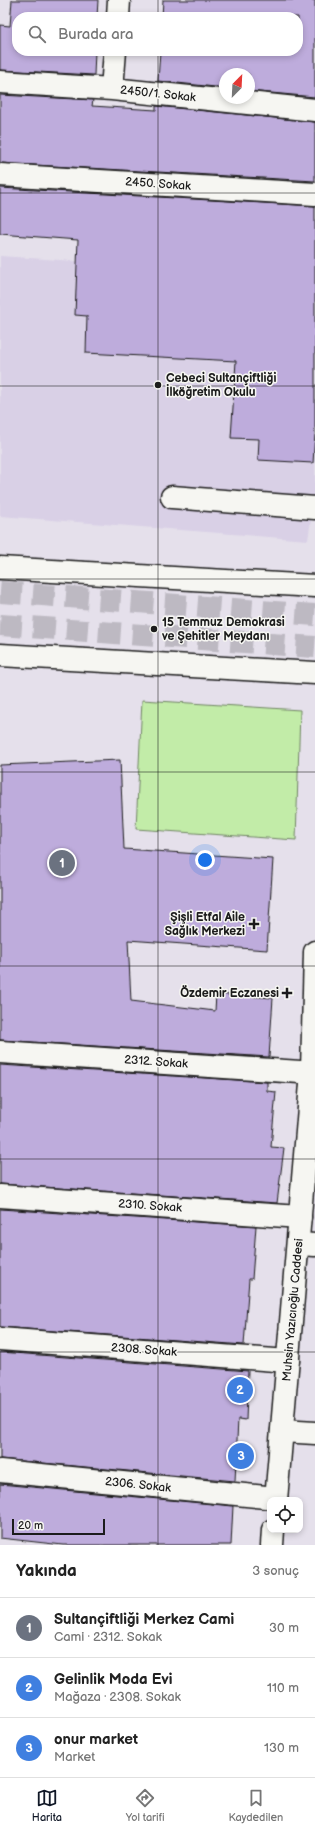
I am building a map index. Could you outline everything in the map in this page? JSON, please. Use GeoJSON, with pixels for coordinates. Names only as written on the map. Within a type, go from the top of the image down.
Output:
{"type":"FeatureCollection","features":[{"type":"Feature","properties":{"kind":"street"},"geometry":{"type":"LineString","coordinates":[[118,12],[119,0]]}},
{"type":"Feature","properties":{"kind":"street"},"geometry":{"type":"LineString","coordinates":[[112,89],[115,56]]}},
{"type":"Feature","properties":{"kind":"street","name":"2450/1. Sokak"},"geometry":{"type":"LineString","coordinates":[[0,82],[112,89],[315,110]]}},
{"type":"Feature","properties":{"kind":"street","name":"2450. Sokak"},"geometry":{"type":"LineString","coordinates":[[0,175],[315,194]]}},
{"type":"Feature","properties":{"kind":"street"},"geometry":{"type":"LineString","coordinates":[[172,497],[315,508]]}},
{"type":"Feature","properties":{"kind":"street"},"geometry":{"type":"LineString","coordinates":[[0,568],[315,586]]}},
{"type":"Feature","properties":{"kind":"street"},"geometry":{"type":"LineString","coordinates":[[0,655],[315,673]]}},
{"type":"Feature","properties":{"kind":"street","name":"Muhsin Yazıcıoğlu Caddesi"},"geometry":{"type":"LineString","coordinates":[[276,1497],[288,1361],[307,1244],[300,1217],[314,1072],[315,952]]}},
{"type":"Feature","properties":{"kind":"street","name":"2312. Sokak"},"geometry":{"type":"LineString","coordinates":[[0,1052],[314,1072]]}},
{"type":"Feature","properties":{"kind":"street","name":"2310. Sokak"},"geometry":{"type":"LineString","coordinates":[[0,1196],[300,1217]]}},
{"type":"Feature","properties":{"kind":"street","name":"2308. Sokak"},"geometry":{"type":"LineString","coordinates":[[0,1339],[288,1361]]}},
{"type":"Feature","properties":{"kind":"street"},"geometry":{"type":"LineString","coordinates":[[282,1431],[315,1433]]}},
{"type":"Feature","properties":{"kind":"street","name":"2306. Sokak"},"geometry":{"type":"LineString","coordinates":[[0,1471],[267,1498]]}},
{"type":"Feature","properties":{"kind":"street"},"geometry":{"type":"LineString","coordinates":[[272,1545],[273,1533]]}},
{"type":"Feature","properties":{"kind":"shaded area","name":"Cebeci Sultançiftliği İlköğretim Okulu"},"geometry":{"type":"Polygon","coordinates":[[[0,256],[315,277],[315,492],[308,540],[0,516],[0,256]]]}},
{"type":"Feature","properties":{"kind":"green space"},"geometry":{"type":"Polygon","coordinates":[[[142,700],[300,710],[296,840],[136,829],[142,700]]]}},
{"type":"Feature","properties":{"kind":"building"},"geometry":{"type":"Polygon","coordinates":[[[12,0],[98,0],[97,12],[12,12],[12,56],[95,56],[94,75],[0,70],[0,25],[10,26],[12,0]]]}},
{"type":"Feature","properties":{"kind":"building"},"geometry":{"type":"Polygon","coordinates":[[[163,0],[315,0],[315,97],[255,92],[255,68],[219,68],[219,87],[158,81],[160,56],[303,56],[303,12],[162,12],[163,0]]]}},
{"type":"Feature","properties":{"kind":"building"},"geometry":{"type":"Polygon","coordinates":[[[0,95],[93,100],[92,106],[156,110],[156,106],[315,122],[315,181],[0,163],[0,95]]]}},
{"type":"Feature","properties":{"kind":"building"},"geometry":{"type":"Polygon","coordinates":[[[0,188],[315,206],[315,433],[313,463],[258,460],[259,439],[231,438],[236,361],[86,353],[87,316],[75,315],[78,240],[0,234],[0,188]]]}},
{"type":"Feature","properties":{"kind":"building"},"geometry":{"type":"Polygon","coordinates":[[[120,760],[124,849],[273,859],[267,950],[128,940],[131,1001],[215,1011],[216,994],[273,998],[269,1057],[0,1040],[0,765],[120,760]]]}},
{"type":"Feature","properties":{"kind":"building"},"geometry":{"type":"Polygon","coordinates":[[[0,1065],[267,1082],[267,1091],[276,1092],[271,1147],[284,1148],[277,1203],[0,1184],[0,1065]]]}},
{"type":"Feature","properties":{"kind":"building"},"geometry":{"type":"Polygon","coordinates":[[[0,1209],[256,1226],[252,1279],[249,1279],[244,1345],[0,1327],[0,1209]]]}},
{"type":"Feature","properties":{"kind":"building"},"geometry":{"type":"Polygon","coordinates":[[[0,1352],[248,1371],[246,1420],[238,1419],[235,1481],[0,1459],[0,1352]]]}},
{"type":"Feature","properties":{"kind":"building"},"geometry":{"type":"Polygon","coordinates":[[[0,1484],[233,1506],[231,1545],[63,1545],[0,1538],[0,1484]]]}},
{"type":"Feature","properties":{"kind":"tunnel"},"geometry":{"type":"LineString","coordinates":[[0,592],[315,615]]}},
{"type":"Feature","properties":{"kind":"tunnel"},"geometry":{"type":"LineString","coordinates":[[0,625],[315,647]]}},
{"type":"Feature","properties":{"kind":"place","name":"Cebeci Sultançiftliği İlköğretim Okulu"},"geometry":{"type":"Point","coordinates":[158,385]}},
{"type":"Feature","properties":{"kind":"place","name":"15 Temmuz Demokrasi ve Şehitler Meydanı"},"geometry":{"type":"Point","coordinates":[154,629]}},
{"type":"Feature","properties":{"kind":"place","name":"Sultançiftliği Merkez Cami"},"geometry":{"type":"Point","coordinates":[62,863]}},
{"type":"Feature","properties":{"kind":"place","name":"Şişli Etfal Aile Sağlık Merkezi"},"geometry":{"type":"Point","coordinates":[254,924]}},
{"type":"Feature","properties":{"kind":"place","name":"Özdemir Eczanesi"},"geometry":{"type":"Point","coordinates":[287,993]}},
{"type":"Feature","properties":{"kind":"place","name":"Gelinlik Moda Evi"},"geometry":{"type":"Point","coordinates":[240,1390]}},
{"type":"Feature","properties":{"kind":"place","name":"onur market"},"geometry":{"type":"Point","coordinates":[241,1456]}}]}
